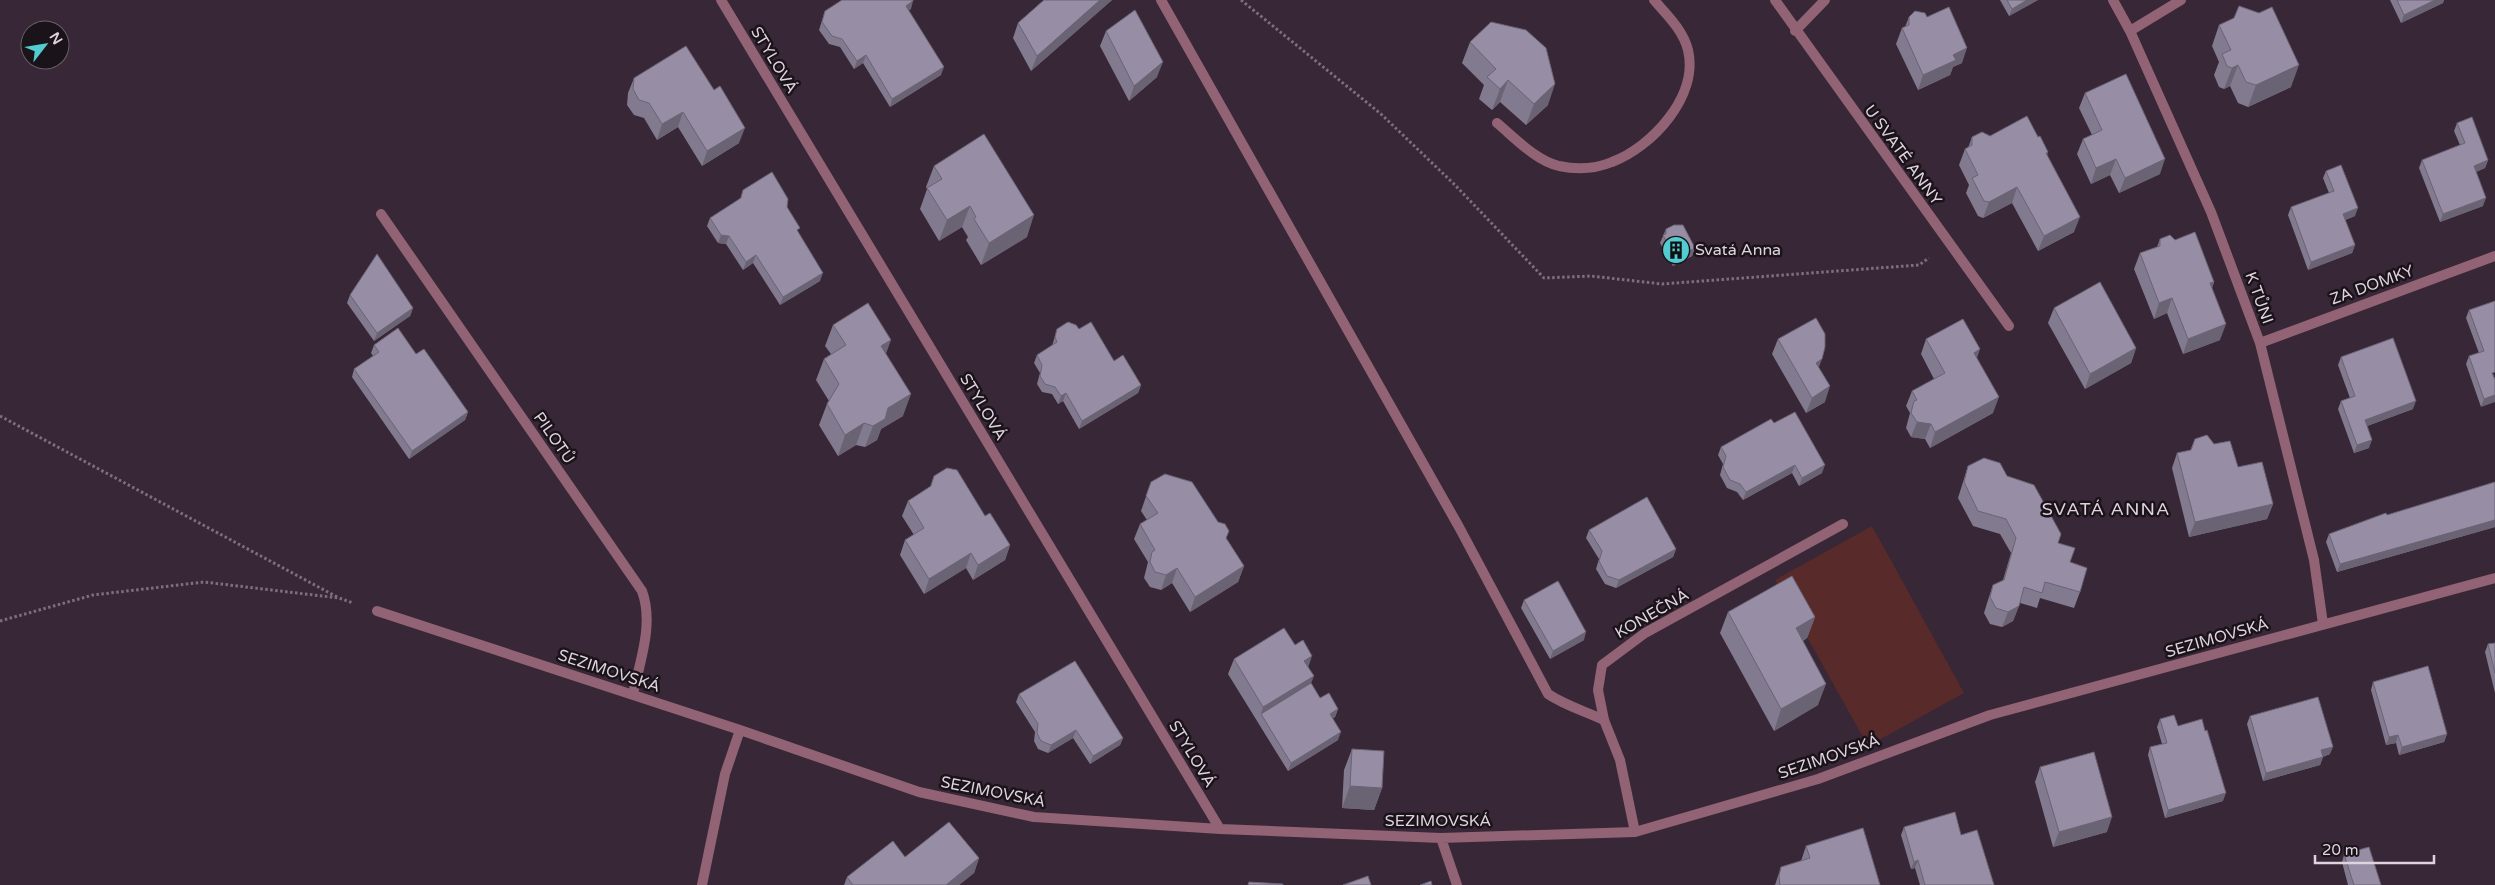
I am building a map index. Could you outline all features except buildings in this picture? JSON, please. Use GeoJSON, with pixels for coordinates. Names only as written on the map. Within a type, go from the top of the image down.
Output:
{"type":"FeatureCollection","features":[{"type":"Feature","properties":{"kind":"street","name":"STYLOVÁ"},"geometry":{"type":"LineString","coordinates":[[721,0],[1220,829]]}},
{"type":"Feature","properties":{"kind":"street"},"geometry":{"type":"LineString","coordinates":[[1161,0],[1460,527],[1548,694],[1564,706],[1581,709],[1604,720]]}},
{"type":"Feature","properties":{"kind":"street"},"geometry":{"type":"LineString","coordinates":[[1497,123],[1541,158],[1567,167],[1589,168],[1612,162],[1637,148],[1666,120],[1680,99],[1687,83],[1688,51],[1682,33],[1654,0]]}},
{"type":"Feature","properties":{"kind":"street","name":"U SVATÉ ANNY"},"geometry":{"type":"LineString","coordinates":[[1775,0],[1795,31],[2009,326]]}},
{"type":"Feature","properties":{"kind":"street"},"geometry":{"type":"LineString","coordinates":[[1795,31],[1825,0]]}},
{"type":"Feature","properties":{"kind":"street","name":"K TŮNI"},"geometry":{"type":"LineString","coordinates":[[2113,0],[2130,31],[2211,212],[2260,343],[2314,560],[2323,624]]}},
{"type":"Feature","properties":{"kind":"street"},"geometry":{"type":"LineString","coordinates":[[2130,31],[2181,0]]}},
{"type":"Feature","properties":{"kind":"street","name":"PILOTŮ"},"geometry":{"type":"LineString","coordinates":[[381,214],[642,591],[648,608],[647,627],[633,694]]}},
{"type":"Feature","properties":{"kind":"street","name":"ZA DOMKY"},"geometry":{"type":"LineString","coordinates":[[2260,343],[2495,256]]}},
{"type":"Feature","properties":{"kind":"street","name":"KONEČNÁ"},"geometry":{"type":"LineString","coordinates":[[1635,832],[1620,760],[1604,720],[1598,690],[1602,665],[1620,649],[1645,633],[1843,524]]}},
{"type":"Feature","properties":{"kind":"street","name":"SEZIMOVSKÁ"},"geometry":{"type":"LineString","coordinates":[[377,611],[633,694],[919,792],[1034,818],[1220,829],[1441,838],[1635,832],[1818,779],[1990,714],[2495,578]]}},
{"type":"Feature","properties":{"kind":"street"},"geometry":{"type":"LineString","coordinates":[[702,885],[725,774],[740,730]]}},
{"type":"Feature","properties":{"kind":"street"},"geometry":{"type":"LineString","coordinates":[[1441,838],[1457,885]]}},
{"type":"Feature","properties":{"kind":"path"},"geometry":{"type":"LineString","coordinates":[[1241,0],[1381,114],[1455,185],[1544,278],[1591,276],[1662,284],[1919,265]]}},
{"type":"Feature","properties":{"kind":"path"},"geometry":{"type":"LineString","coordinates":[[0,416],[339,598],[377,611]]}},
{"type":"Feature","properties":{"kind":"path"},"geometry":{"type":"LineString","coordinates":[[0,621],[93,596],[204,582],[339,598]]}},
{"type":"Feature","properties":{"kind":"shaded area"},"geometry":{"type":"Polygon","coordinates":[[[1872,526],[1964,693],[1868,746],[1775,580],[1872,526]]]}},
{"type":"Feature","properties":{"kind":"place","name":"Svatá Anna"},"geometry":{"type":"Point","coordinates":[1676,250]}},
{"type":"Feature","properties":{"kind":"district","name":"SVATÁ ANNA"},"geometry":{"type":"Point","coordinates":[2106,509]}}]}
